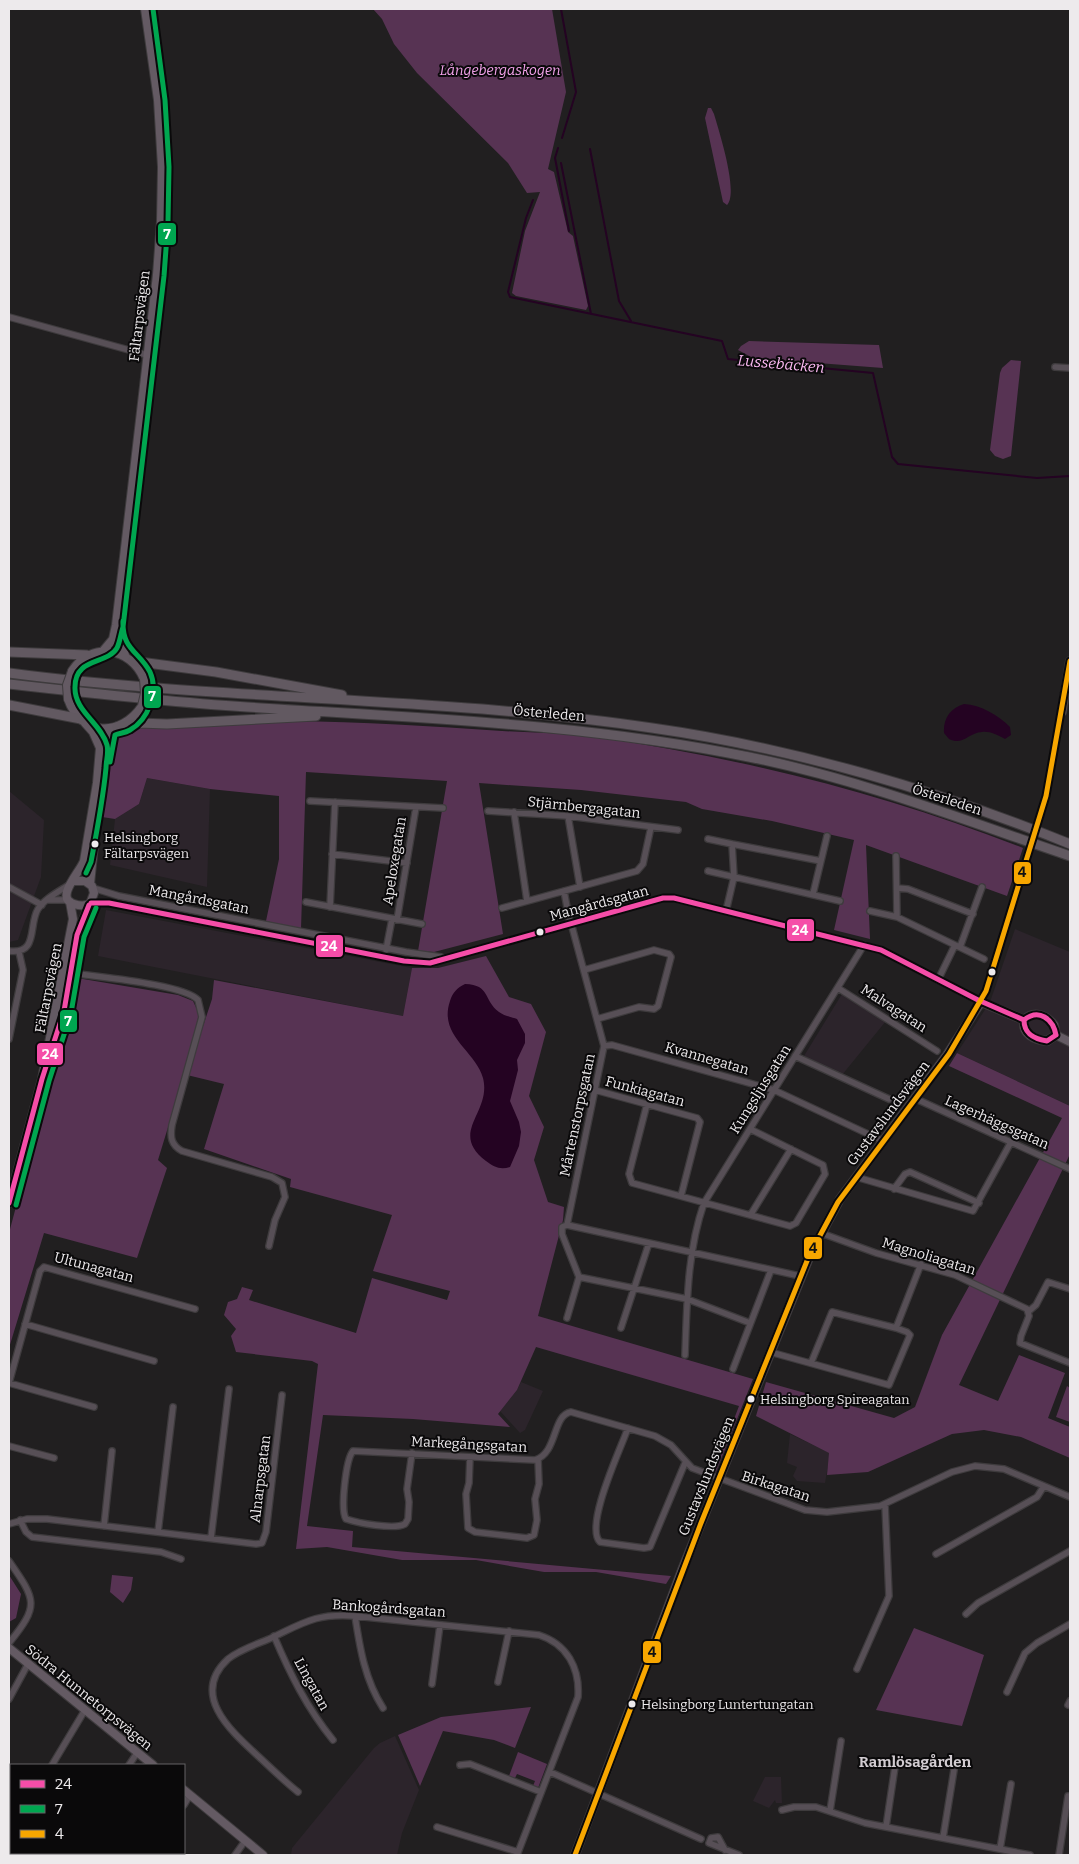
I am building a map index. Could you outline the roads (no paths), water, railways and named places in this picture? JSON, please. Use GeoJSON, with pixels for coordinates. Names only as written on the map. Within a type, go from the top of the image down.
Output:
{"type":"FeatureCollection","features":[{"type":"Feature","properties":{"kind":"main road"},"geometry":{"type":"LineString","coordinates":[[9,652],[87,655]]}},
{"type":"Feature","properties":{"kind":"main road"},"geometry":{"type":"LineString","coordinates":[[129,658],[381,702]]}},
{"type":"Feature","properties":{"kind":"main road","name":"Österleden"},"geometry":{"type":"LineString","coordinates":[[9,673],[176,690],[381,702],[550,715],[687,734],[808,760],[905,785],[1028,827],[1070,844]]}},
{"type":"Feature","properties":{"kind":"main road","name":"Österleden"},"geometry":{"type":"LineString","coordinates":[[9,684],[176,702],[552,726],[748,756],[857,784],[982,824],[1070,856]]}},
{"type":"Feature","properties":{"kind":"main road"},"geometry":{"type":"LineString","coordinates":[[9,705],[83,721]]}},
{"type":"Feature","properties":{"kind":"main road"},"geometry":{"type":"LineString","coordinates":[[115,728],[139,724],[360,714]]}},
{"type":"Feature","properties":{"kind":"main road"},"geometry":{"type":"LineString","coordinates":[[1028,827],[1070,839]]}},
{"type":"Feature","properties":{"kind":"main road"},"geometry":{"type":"LineString","coordinates":[[1030,843],[1070,863]]}},
{"type":"Feature","properties":{"kind":"street","name":"Fältarpsvägen"},"geometry":{"type":"LineString","coordinates":[[103,651],[110,645],[116,625],[160,245],[162,167],[156,84],[145,9]]}},
{"type":"Feature","properties":{"kind":"street"},"geometry":{"type":"LineString","coordinates":[[9,317],[147,355]]}},
{"type":"Feature","properties":{"kind":"street"},"geometry":{"type":"LineString","coordinates":[[1055,366],[1070,368]]}},
{"type":"Feature","properties":{"kind":"street","name":"Fältarpsvägen"},"geometry":{"type":"LineString","coordinates":[[116,625],[129,658]]}},
{"type":"Feature","properties":{"kind":"street"},"geometry":{"type":"LineString","coordinates":[[69,901],[66,892],[84,861],[99,760],[97,740],[74,712],[68,699],[67,685],[72,671],[87,655],[103,651],[129,658],[144,679],[145,692],[142,706],[132,719],[115,728],[103,729],[83,721]]}},
{"type":"Feature","properties":{"kind":"street"},"geometry":{"type":"LineString","coordinates":[[1062,712],[1070,661]]}},
{"type":"Feature","properties":{"kind":"street"},"geometry":{"type":"LineString","coordinates":[[48,900],[69,901],[83,906],[90,904],[104,748],[115,728]]}},
{"type":"Feature","properties":{"kind":"street","name":"Apeloxegatan"},"geometry":{"type":"LineString","coordinates":[[310,801],[443,808]]}},
{"type":"Feature","properties":{"kind":"street"},"geometry":{"type":"LineString","coordinates":[[330,907],[334,802]]}},
{"type":"Feature","properties":{"kind":"street","name":"Apeloxegatan"},"geometry":{"type":"LineString","coordinates":[[384,957],[395,919],[407,863],[416,806]]}},
{"type":"Feature","properties":{"kind":"street","name":"Stjärnbergagatan"},"geometry":{"type":"LineString","coordinates":[[488,811],[568,816],[678,830]]}},
{"type":"Feature","properties":{"kind":"street","name":"Stjärnbergagatan"},"geometry":{"type":"LineString","coordinates":[[514,812],[527,901]]}},
{"type":"Feature","properties":{"kind":"street"},"geometry":{"type":"LineString","coordinates":[[568,816],[580,887]]}},
{"type":"Feature","properties":{"kind":"street","name":"Stjärnbergagatan"},"geometry":{"type":"LineString","coordinates":[[502,908],[637,871],[643,864],[651,827]]}},
{"type":"Feature","properties":{"kind":"street"},"geometry":{"type":"LineString","coordinates":[[813,894],[827,836]]}},
{"type":"Feature","properties":{"kind":"street"},"geometry":{"type":"LineString","coordinates":[[708,839],[821,861]]}},
{"type":"Feature","properties":{"kind":"street"},"geometry":{"type":"LineString","coordinates":[[726,911],[734,877],[732,844]]}},
{"type":"Feature","properties":{"kind":"street"},"geometry":{"type":"LineString","coordinates":[[332,854],[407,863]]}},
{"type":"Feature","properties":{"kind":"street"},"geometry":{"type":"LineString","coordinates":[[896,856],[897,916]]}},
{"type":"Feature","properties":{"kind":"street"},"geometry":{"type":"LineString","coordinates":[[708,871],[840,901]]}},
{"type":"Feature","properties":{"kind":"street"},"geometry":{"type":"LineString","coordinates":[[9,951],[19,952],[28,946],[37,912],[42,904],[71,882],[83,881],[92,886]]}},
{"type":"Feature","properties":{"kind":"street","name":"Mangårdsgatan"},"geometry":{"type":"LineString","coordinates":[[92,886],[105,893],[432,957],[448,956]]}},
{"type":"Feature","properties":{"kind":"street"},"geometry":{"type":"LineString","coordinates":[[9,887],[42,904]]}},
{"type":"Feature","properties":{"kind":"street"},"geometry":{"type":"LineString","coordinates":[[938,980],[958,946],[973,914],[982,887]]}},
{"type":"Feature","properties":{"kind":"street"},"geometry":{"type":"LineString","coordinates":[[897,888],[908,889],[973,914]]}},
{"type":"Feature","properties":{"kind":"street"},"geometry":{"type":"LineString","coordinates":[[564,891],[570,923]]}},
{"type":"Feature","properties":{"kind":"street","name":"Mangårdsgatan"},"geometry":{"type":"LineString","coordinates":[[90,904],[109,903],[384,957],[430,963],[448,956],[570,923],[664,898],[674,898],[881,950],[981,1002]]}},
{"type":"Feature","properties":{"kind":"street","name":"Fältarpsvägen"},"geometry":{"type":"LineString","coordinates":[[9,1202],[42,1079],[67,957],[73,919],[69,901]]}},
{"type":"Feature","properties":{"kind":"street"},"geometry":{"type":"LineString","coordinates":[[306,902],[422,924]]}},
{"type":"Feature","properties":{"kind":"street","name":"Fältarpsvägen"},"geometry":{"type":"LineString","coordinates":[[42,1079],[58,1032],[72,974],[77,935],[90,904]]}},
{"type":"Feature","properties":{"kind":"street"},"geometry":{"type":"LineString","coordinates":[[870,911],[897,916],[984,959]]}},
{"type":"Feature","properties":{"kind":"street","name":"Mårtenstorpsgatan"},"geometry":{"type":"LineString","coordinates":[[564,1226],[604,1046],[570,923]]}},
{"type":"Feature","properties":{"kind":"street","name":"Kungsljusgatan"},"geometry":{"type":"LineString","coordinates":[[685,1356],[691,1252],[695,1228],[704,1203],[864,945]]}},
{"type":"Feature","properties":{"kind":"street"},"geometry":{"type":"LineString","coordinates":[[584,970],[654,950],[669,954],[671,957],[658,1006],[654,1009],[640,1007],[597,1019]]}},
{"type":"Feature","properties":{"kind":"street"},"geometry":{"type":"LineString","coordinates":[[9,1039],[24,970],[19,952]]}},
{"type":"Feature","properties":{"kind":"street"},"geometry":{"type":"LineString","coordinates":[[67,957],[68,968],[72,974],[152,985],[192,995],[198,1000],[202,1017],[172,1125],[171,1139],[174,1146],[182,1151],[272,1177],[282,1183],[285,1197],[274,1220],[268,1246]]}},
{"type":"Feature","properties":{"kind":"street","name":"Malvagatan"},"geometry":{"type":"LineString","coordinates":[[838,988],[936,1051]]}},
{"type":"Feature","properties":{"kind":"street"},"geometry":{"type":"LineString","coordinates":[[981,1002],[1024,1020]]}},
{"type":"Feature","properties":{"kind":"street","name":"Gustavslundsvägen"},"geometry":{"type":"LineString","coordinates":[[575,1855],[718,1480],[800,1276],[821,1233],[856,1177],[959,1039],[981,1002]]}},
{"type":"Feature","properties":{"kind":"street"},"geometry":{"type":"LineString","coordinates":[[1024,1020],[1030,1015],[1041,1015],[1054,1025],[1056,1035]]}},
{"type":"Feature","properties":{"kind":"street"},"geometry":{"type":"LineString","coordinates":[[1024,1020],[1024,1028],[1031,1037],[1047,1041],[1056,1035]]}},
{"type":"Feature","properties":{"kind":"street"},"geometry":{"type":"LineString","coordinates":[[1056,1035],[1070,1042]]}},
{"type":"Feature","properties":{"kind":"street","name":"Kvannegatan"},"geometry":{"type":"LineString","coordinates":[[604,1046],[612,1044],[774,1090],[883,1141]]}},
{"type":"Feature","properties":{"kind":"street"},"geometry":{"type":"LineString","coordinates":[[795,1056],[889,1099]]}},
{"type":"Feature","properties":{"kind":"street","name":"Funkiagatan"},"geometry":{"type":"LineString","coordinates":[[595,1090],[697,1118],[700,1122],[681,1196]]}},
{"type":"Feature","properties":{"kind":"street","name":"Lagerhäggsgatan"},"geometry":{"type":"LineString","coordinates":[[914,1098],[1070,1169]]}},
{"type":"Feature","properties":{"kind":"street"},"geometry":{"type":"LineString","coordinates":[[647,1104],[630,1179],[632,1183],[790,1226],[796,1223],[825,1174],[823,1164],[750,1130]]}},
{"type":"Feature","properties":{"kind":"street"},"geometry":{"type":"LineString","coordinates":[[856,1177],[970,1211],[975,1210],[1011,1142]]}},
{"type":"Feature","properties":{"kind":"street"},"geometry":{"type":"LineString","coordinates":[[751,1214],[791,1149]]}},
{"type":"Feature","properties":{"kind":"street"},"geometry":{"type":"LineString","coordinates":[[894,1189],[905,1174],[910,1172],[979,1203]]}},
{"type":"Feature","properties":{"kind":"street"},"geometry":{"type":"LineString","coordinates":[[568,1318],[579,1277],[562,1234],[564,1226],[800,1276]]}},
{"type":"Feature","properties":{"kind":"street","name":"Magnoliagatan"},"geometry":{"type":"LineString","coordinates":[[821,1233],[876,1252],[922,1264],[976,1283],[1029,1311]]}},
{"type":"Feature","properties":{"kind":"street"},"geometry":{"type":"LineString","coordinates":[[621,1328],[649,1243]]}},
{"type":"Feature","properties":{"kind":"street"},"geometry":{"type":"LineString","coordinates":[[896,1328],[922,1264]]}},
{"type":"Feature","properties":{"kind":"street","name":"Ultunagatan"},"geometry":{"type":"LineString","coordinates":[[94,1407],[9,1383],[40,1271],[46,1267],[195,1309]]}},
{"type":"Feature","properties":{"kind":"street"},"geometry":{"type":"LineString","coordinates":[[733,1369],[771,1270]]}},
{"type":"Feature","properties":{"kind":"street"},"geometry":{"type":"LineString","coordinates":[[579,1277],[687,1299],[750,1323]]}},
{"type":"Feature","properties":{"kind":"street"},"geometry":{"type":"LineString","coordinates":[[1070,1289],[1048,1282],[1036,1306],[1029,1311],[1020,1343],[1070,1363]]}},
{"type":"Feature","properties":{"kind":"street"},"geometry":{"type":"LineString","coordinates":[[770,1352],[889,1385],[910,1336],[907,1332],[896,1328],[833,1311],[811,1363]]}},
{"type":"Feature","properties":{"kind":"street"},"geometry":{"type":"LineString","coordinates":[[25,1324],[154,1361]]}},
{"type":"Feature","properties":{"kind":"street"},"geometry":{"type":"LineString","coordinates":[[211,1538],[229,1389]]}},
{"type":"Feature","properties":{"kind":"street","name":"Alnarpsgatan"},"geometry":{"type":"LineString","coordinates":[[9,1524],[20,1520],[48,1519],[256,1544],[264,1540],[282,1395]]}},
{"type":"Feature","properties":{"kind":"street"},"geometry":{"type":"LineString","coordinates":[[158,1532],[173,1407]]}},
{"type":"Feature","properties":{"kind":"street","name":"Markegångsgatan"},"geometry":{"type":"LineString","coordinates":[[412,1453],[407,1489],[410,1502],[408,1519],[404,1525],[362,1523],[344,1517],[342,1510],[351,1452],[412,1453],[538,1459],[548,1452],[566,1412],[578,1413],[666,1441],[685,1463],[718,1480]]}},
{"type":"Feature","properties":{"kind":"street"},"geometry":{"type":"LineString","coordinates":[[628,1428],[602,1497],[596,1535],[600,1542],[644,1548],[650,1546],[685,1463]]}},
{"type":"Feature","properties":{"kind":"street"},"geometry":{"type":"LineString","coordinates":[[9,1446],[54,1458]]}},
{"type":"Feature","properties":{"kind":"street"},"geometry":{"type":"LineString","coordinates":[[104,1526],[112,1451]]}},
{"type":"Feature","properties":{"kind":"street"},"geometry":{"type":"LineString","coordinates":[[470,1457],[469,1483],[466,1494],[468,1528],[475,1532],[528,1538],[533,1536],[536,1530],[534,1504],[539,1484],[538,1459]]}},
{"type":"Feature","properties":{"kind":"street","name":"Birkagatan"},"geometry":{"type":"LineString","coordinates":[[718,1480],[789,1505],[816,1512],[838,1511],[885,1504],[952,1472],[975,1466],[1000,1467],[1070,1497]]}},
{"type":"Feature","properties":{"kind":"street"},"geometry":{"type":"LineString","coordinates":[[936,1554],[1037,1497],[1044,1486]]}},
{"type":"Feature","properties":{"kind":"street"},"geometry":{"type":"LineString","coordinates":[[857,1669],[889,1596],[885,1504]]}},
{"type":"Feature","properties":{"kind":"street"},"geometry":{"type":"LineString","coordinates":[[20,1520],[26,1532],[32,1537],[161,1552],[181,1559]]}},
{"type":"Feature","properties":{"kind":"street"},"geometry":{"type":"LineString","coordinates":[[966,1614],[978,1603],[1070,1551]]}},
{"type":"Feature","properties":{"kind":"street"},"geometry":{"type":"LineString","coordinates":[[9,1561],[28,1590],[31,1602],[26,1621],[9,1643]]}},
{"type":"Feature","properties":{"kind":"street","name":"Bankogårdsgatan"},"geometry":{"type":"LineString","coordinates":[[298,1792],[230,1731],[218,1714],[214,1703],[213,1689],[215,1680],[220,1668],[234,1655],[308,1619],[327,1616],[355,1616],[534,1634],[551,1639],[568,1655],[576,1670],[577,1701],[517,1854]]}},
{"type":"Feature","properties":{"kind":"street"},"geometry":{"type":"LineString","coordinates":[[355,1616],[364,1668],[374,1695],[382,1708]]}},
{"type":"Feature","properties":{"kind":"street"},"geometry":{"type":"LineString","coordinates":[[1007,1692],[1025,1653],[1037,1643],[1070,1624]]}},
{"type":"Feature","properties":{"kind":"street"},"geometry":{"type":"LineString","coordinates":[[432,1684],[440,1625]]}},
{"type":"Feature","properties":{"kind":"street"},"geometry":{"type":"LineString","coordinates":[[498,1682],[509,1631]]}},
{"type":"Feature","properties":{"kind":"street","name":"Lingatan"},"geometry":{"type":"LineString","coordinates":[[274,1636],[293,1681],[314,1717],[333,1740]]}},
{"type":"Feature","properties":{"kind":"street","name":"Södra Hunnetorpsvägen"},"geometry":{"type":"LineString","coordinates":[[9,1648],[152,1764]]}},
{"type":"Feature","properties":{"kind":"street"},"geometry":{"type":"LineString","coordinates":[[9,1699],[28,1664]]}},
{"type":"Feature","properties":{"kind":"street"},"geometry":{"type":"LineString","coordinates":[[53,1764],[85,1710]]}},
{"type":"Feature","properties":{"kind":"street"},"geometry":{"type":"LineString","coordinates":[[830,1811],[841,1741]]}},
{"type":"Feature","properties":{"kind":"street"},"geometry":{"type":"LineString","coordinates":[[130,1764],[137,1753]]}},
{"type":"Feature","properties":{"kind":"street"},"geometry":{"type":"LineString","coordinates":[[886,1828],[896,1760]]}},
{"type":"Feature","properties":{"kind":"street"},"geometry":{"type":"LineString","coordinates":[[460,1765],[470,1764],[542,1792]]}},
{"type":"Feature","properties":{"kind":"street"},"geometry":{"type":"LineString","coordinates":[[943,1838],[954,1770]]}},
{"type":"Feature","properties":{"kind":"street"},"geometry":{"type":"LineString","coordinates":[[550,1772],[700,1839]]}},
{"type":"Feature","properties":{"kind":"street"},"geometry":{"type":"LineString","coordinates":[[1000,1849],[1011,1784]]}},
{"type":"Feature","properties":{"kind":"street"},"geometry":{"type":"LineString","coordinates":[[187,1793],[263,1855]]}},
{"type":"Feature","properties":{"kind":"street"},"geometry":{"type":"LineString","coordinates":[[1059,1855],[1068,1796]]}},
{"type":"Feature","properties":{"kind":"street"},"geometry":{"type":"LineString","coordinates":[[782,1810],[810,1806],[830,1811],[858,1822],[1030,1855]]}},
{"type":"Feature","properties":{"kind":"street"},"geometry":{"type":"LineString","coordinates":[[437,1827],[517,1854]]}},
{"type":"Feature","properties":{"kind":"street"},"geometry":{"type":"LineString","coordinates":[[235,1855],[245,1841]]}},
{"type":"Feature","properties":{"kind":"street"},"geometry":{"type":"LineString","coordinates":[[725,1850],[739,1855]]}},
{"type":"Feature","properties":{"kind":"waterway"},"geometry":{"type":"LineString","coordinates":[[561,9],[576,92],[562,138]]}},
{"type":"Feature","properties":{"kind":"waterway"},"geometry":{"type":"LineString","coordinates":[[558,148],[555,158],[569,231]]}},
{"type":"Feature","properties":{"kind":"waterway"},"geometry":{"type":"LineString","coordinates":[[590,149],[619,301],[631,321]]}},
{"type":"Feature","properties":{"kind":"waterway"},"geometry":{"type":"LineString","coordinates":[[561,163],[591,314]]}},
{"type":"Feature","properties":{"kind":"waterway","name":"Lussebäcken"},"geometry":{"type":"LineString","coordinates":[[533,200],[526,218],[508,292],[510,297],[722,341],[728,359],[873,373],[892,457],[898,464],[1037,478],[1070,476]]}},
{"type":"Feature","properties":{"kind":"place","name":"Helsingborg Fältarpsvägen"},"geometry":{"type":"Point","coordinates":[95,844]}},
{"type":"Feature","properties":{"kind":"place","name":"Helsingborg Spireagatan"},"geometry":{"type":"Point","coordinates":[751,1399]}},
{"type":"Feature","properties":{"kind":"place","name":"Helsingborg Luntertungatan"},"geometry":{"type":"Point","coordinates":[632,1704]}},
{"type":"Feature","properties":{"kind":"district","name":"Ramlösagården"},"geometry":{"type":"Point","coordinates":[915,1762]}},
{"type":"Feature","properties":{"kind":"park label","name":"Långebergaskogen"},"geometry":{"type":"Point","coordinates":[500,70]}}]}
